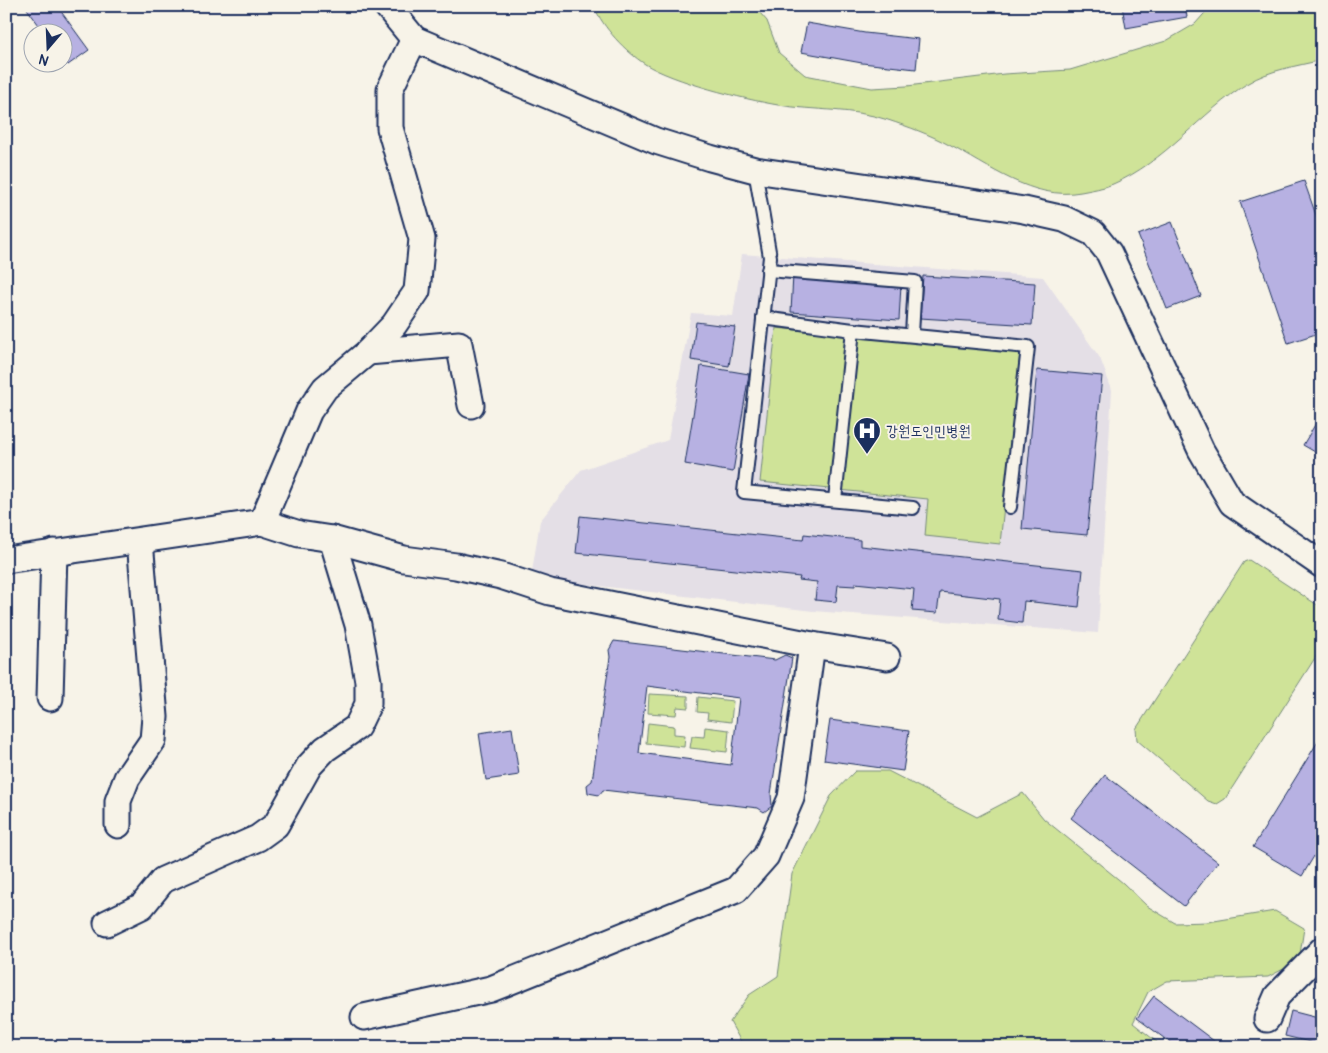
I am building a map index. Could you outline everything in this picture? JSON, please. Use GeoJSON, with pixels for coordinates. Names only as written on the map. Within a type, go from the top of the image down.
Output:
{"type":"FeatureCollection","features":[{"type":"Feature","properties":{"kind":"street"},"geometry":{"type":"LineString","coordinates":[[387,6],[414,39],[656,141],[755,170],[1024,210],[1064,219],[1093,233],[1109,253],[1201,450],[1232,503],[1322,565]]}},
{"type":"Feature","properties":{"kind":"street"},"geometry":{"type":"LineString","coordinates":[[262,522],[309,411],[325,388],[368,352],[394,325],[417,290],[422,239],[390,128],[390,89],[414,39]]}},
{"type":"Feature","properties":{"kind":"street"},"geometry":{"type":"LineString","coordinates":[[368,352],[459,344],[470,405]]}},
{"type":"Feature","properties":{"kind":"street"},"geometry":{"type":"LineString","coordinates":[[6,560],[262,522],[299,534],[332,539],[404,559],[456,566],[501,576],[550,592],[812,645],[887,657]]}},
{"type":"Feature","properties":{"kind":"street"},"geometry":{"type":"LineString","coordinates":[[107,923],[142,906],[163,880],[258,838],[276,825],[309,766],[325,749],[357,727],[368,704],[368,681],[358,625],[332,539]]}},
{"type":"Feature","properties":{"kind":"street"},"geometry":{"type":"LineString","coordinates":[[118,824],[118,801],[127,778],[153,740],[155,717],[140,541]]}},
{"type":"Feature","properties":{"kind":"street"},"geometry":{"type":"LineString","coordinates":[[50,698],[54,552]]}},
{"type":"Feature","properties":{"kind":"street"},"geometry":{"type":"LineString","coordinates":[[364,1017],[491,989],[736,890],[766,856],[792,798],[812,645]]}},
{"type":"Feature","properties":{"kind":"street"},"geometry":{"type":"LineString","coordinates":[[1267,1019],[1277,996],[1322,950]]}},
{"type":"Feature","properties":{"kind":"lane"},"geometry":{"type":"LineString","coordinates":[[755,170],[770,257],[744,492],[913,508]]}},
{"type":"Feature","properties":{"kind":"lane"},"geometry":{"type":"LineString","coordinates":[[768,270],[915,282],[912,334]]}},
{"type":"Feature","properties":{"kind":"lane"},"geometry":{"type":"LineString","coordinates":[[763,318],[853,330],[912,334],[1028,347],[1010,507]]}},
{"type":"Feature","properties":{"kind":"lane"},"geometry":{"type":"LineString","coordinates":[[835,500],[853,330]]}},
{"type":"Feature","properties":{"kind":"shaded area","name":"강원도인민병원"},"geometry":{"type":"Polygon","coordinates":[[[742,254],[1043,277],[1100,358],[1112,390],[1098,633],[813,611],[531,578],[540,521],[581,470],[668,440],[691,313],[733,316],[742,254]]]}},
{"type":"Feature","properties":{"kind":"green space"},"geometry":{"type":"Polygon","coordinates":[[[594,6],[754,6],[767,21],[779,53],[805,75],[872,88],[907,86],[1004,74],[1070,70],[1166,41],[1195,24],[1211,6],[1322,6],[1322,60],[1293,66],[1248,83],[1214,108],[1166,150],[1132,175],[1106,187],[1063,193],[1028,186],[995,171],[934,137],[888,120],[861,113],[792,107],[763,102],[709,89],[673,77],[645,64],[630,53],[609,31],[594,6]]]}},
{"type":"Feature","properties":{"kind":"green space"},"geometry":{"type":"Polygon","coordinates":[[[776,328],[1020,353],[1000,544],[925,536],[928,499],[760,482],[776,328]]]}},
{"type":"Feature","properties":{"kind":"green space"},"geometry":{"type":"Polygon","coordinates":[[[1249,560],[1322,608],[1322,647],[1225,799],[1217,804],[1208,801],[1137,740],[1136,729],[1244,562],[1249,560]]]}},
{"type":"Feature","properties":{"kind":"green space"},"geometry":{"type":"Polygon","coordinates":[[[649,694],[688,696],[688,708],[677,707],[676,715],[648,713],[649,694]]]}},
{"type":"Feature","properties":{"kind":"green space"},"geometry":{"type":"Polygon","coordinates":[[[698,697],[733,701],[731,722],[707,719],[708,713],[697,712],[698,697]]]}},
{"type":"Feature","properties":{"kind":"green space"},"geometry":{"type":"Polygon","coordinates":[[[648,723],[674,726],[674,734],[685,735],[684,747],[646,743],[648,723]]]}},
{"type":"Feature","properties":{"kind":"green space"},"geometry":{"type":"Polygon","coordinates":[[[705,727],[729,730],[727,752],[690,748],[692,736],[704,737],[705,727]]]}},
{"type":"Feature","properties":{"kind":"green space"},"geometry":{"type":"Polygon","coordinates":[[[855,771],[888,771],[977,817],[1023,793],[1044,819],[1123,883],[1147,906],[1175,923],[1208,922],[1275,911],[1304,928],[1299,961],[1268,977],[1167,981],[1148,992],[1133,1023],[1163,1047],[744,1047],[730,1022],[749,995],[778,976],[792,874],[831,796],[855,771]]]}},
{"type":"Feature","properties":{"kind":"building"},"geometry":{"type":"Polygon","coordinates":[[[25,6],[57,6],[69,22],[37,22],[25,6]]]}},
{"type":"Feature","properties":{"kind":"building"},"geometry":{"type":"Polygon","coordinates":[[[1122,6],[1185,6],[1187,17],[1126,28],[1122,6]]]}},
{"type":"Feature","properties":{"kind":"building"},"geometry":{"type":"Polygon","coordinates":[[[807,23],[865,33],[919,39],[916,69],[862,63],[801,52],[807,23]]]}},
{"type":"Feature","properties":{"kind":"building"},"geometry":{"type":"Polygon","coordinates":[[[72,27],[89,50],[72,62],[72,27]]]}},
{"type":"Feature","properties":{"kind":"building"},"geometry":{"type":"Polygon","coordinates":[[[1304,181],[1322,232],[1322,332],[1288,343],[1240,202],[1304,181]]]}},
{"type":"Feature","properties":{"kind":"building"},"geometry":{"type":"Polygon","coordinates":[[[1172,222],[1201,296],[1167,309],[1138,235],[1172,222]]]}},
{"type":"Feature","properties":{"kind":"building"},"geometry":{"type":"Polygon","coordinates":[[[793,275],[901,284],[899,320],[791,312],[793,275]]]}},
{"type":"Feature","properties":{"kind":"building"},"geometry":{"type":"Polygon","coordinates":[[[923,276],[1035,283],[1032,325],[920,318],[923,276]]]}},
{"type":"Feature","properties":{"kind":"building"},"geometry":{"type":"Polygon","coordinates":[[[696,322],[735,327],[729,366],[691,360],[696,322]]]}},
{"type":"Feature","properties":{"kind":"building"},"geometry":{"type":"Polygon","coordinates":[[[701,366],[749,374],[733,472],[685,464],[701,366]]]}},
{"type":"Feature","properties":{"kind":"building"},"geometry":{"type":"Polygon","coordinates":[[[1037,370],[1102,376],[1087,535],[1022,529],[1037,370]]]}},
{"type":"Feature","properties":{"kind":"building"},"geometry":{"type":"Polygon","coordinates":[[[1322,413],[1322,456],[1303,445],[1322,413]]]}},
{"type":"Feature","properties":{"kind":"building"},"geometry":{"type":"Polygon","coordinates":[[[580,516],[803,540],[804,534],[860,540],[860,546],[1083,570],[1079,607],[1024,601],[1022,623],[998,620],[1000,599],[940,592],[937,613],[912,611],[914,589],[855,583],[855,586],[838,585],[836,602],[815,600],[817,582],[799,580],[800,577],[576,553],[580,516]]]}},
{"type":"Feature","properties":{"kind":"building"},"geometry":{"type":"Polygon","coordinates":[[[614,641],[775,660],[785,655],[792,658],[771,794],[772,806],[764,812],[758,808],[603,790],[599,795],[588,793],[587,785],[592,781],[610,657],[609,650],[614,641]],[[647,686],[639,753],[731,765],[739,698],[647,686]]]}},
{"type":"Feature","properties":{"kind":"building"},"geometry":{"type":"Polygon","coordinates":[[[830,720],[909,731],[903,771],[824,760],[830,720]]]}},
{"type":"Feature","properties":{"kind":"building"},"geometry":{"type":"Polygon","coordinates":[[[512,728],[519,775],[486,780],[479,733],[512,728]]]}},
{"type":"Feature","properties":{"kind":"building"},"geometry":{"type":"Polygon","coordinates":[[[1322,735],[1322,843],[1302,876],[1253,847],[1322,735]]]}},
{"type":"Feature","properties":{"kind":"building"},"geometry":{"type":"Polygon","coordinates":[[[1105,775],[1218,862],[1184,906],[1071,818],[1105,775]]]}},
{"type":"Feature","properties":{"kind":"building"},"geometry":{"type":"Polygon","coordinates":[[[1154,996],[1222,1047],[1176,1047],[1137,1018],[1154,996]]]}},
{"type":"Feature","properties":{"kind":"building"},"geometry":{"type":"Polygon","coordinates":[[[1291,1011],[1322,1019],[1322,1045],[1285,1036],[1291,1011]]]}},
{"type":"Feature","properties":{"kind":"place","name":"강원도인민병원"},"geometry":{"type":"Point","coordinates":[867,455]}}]}
